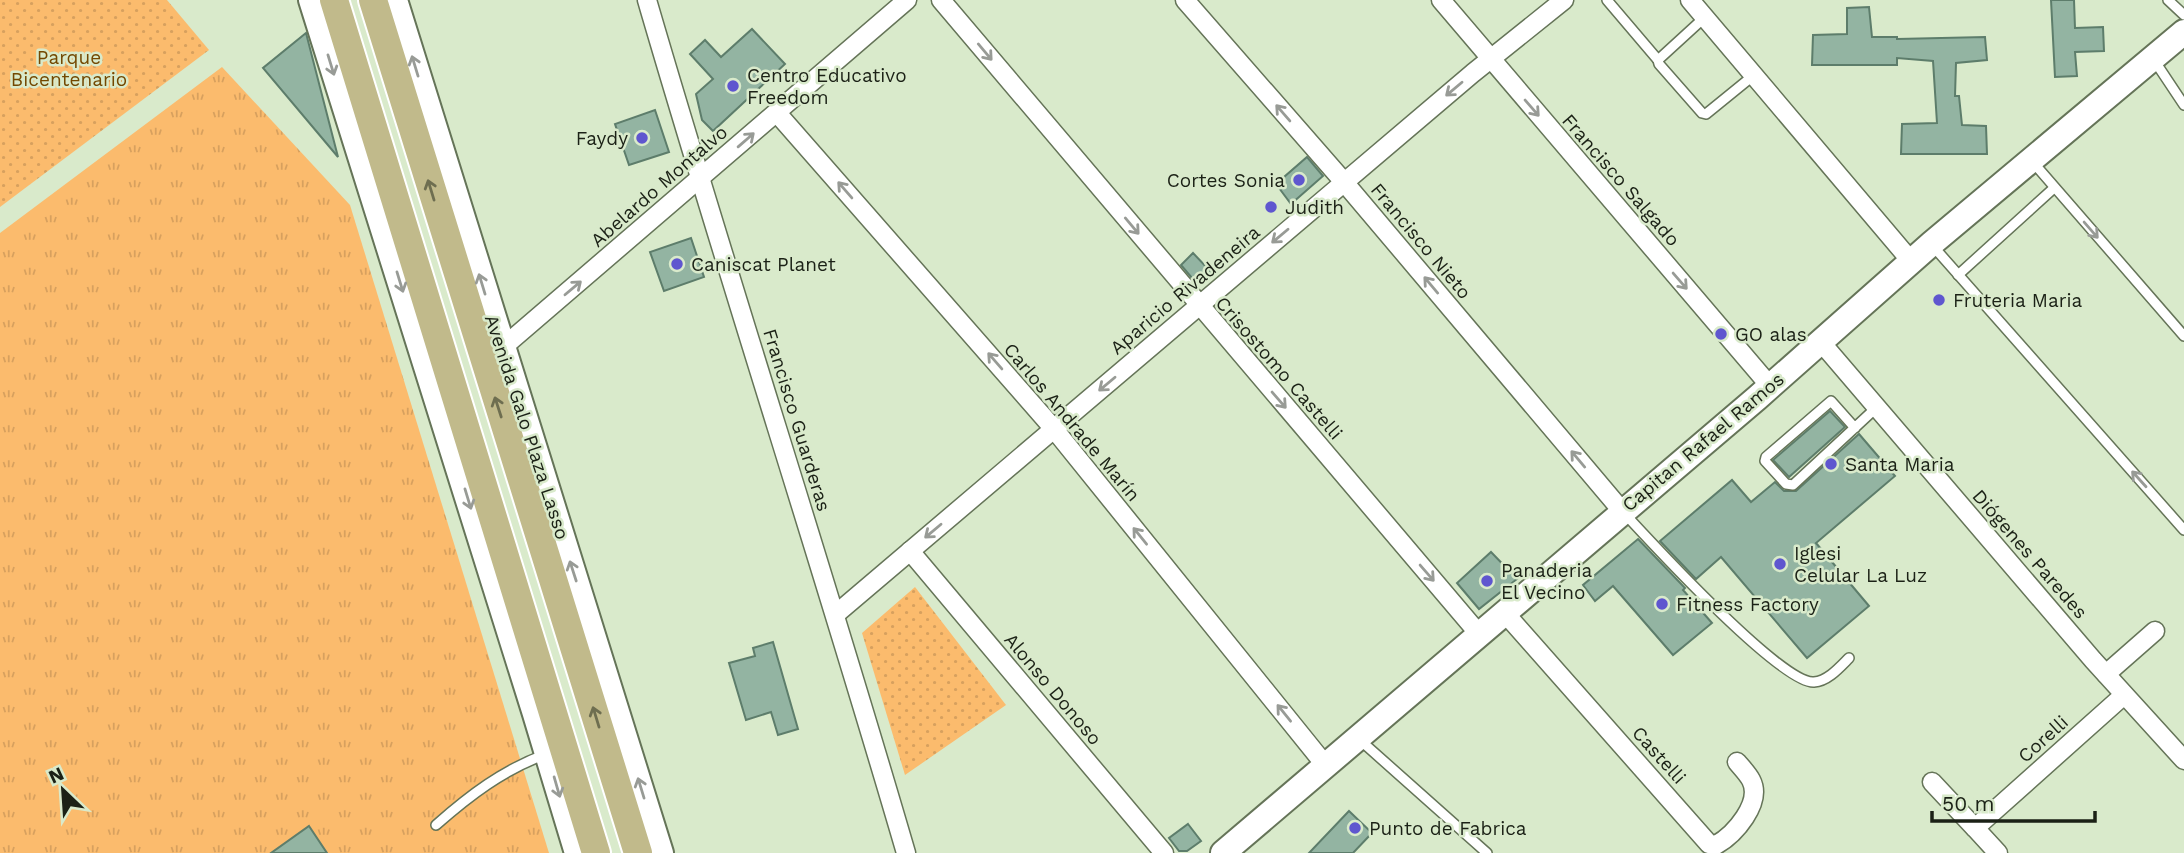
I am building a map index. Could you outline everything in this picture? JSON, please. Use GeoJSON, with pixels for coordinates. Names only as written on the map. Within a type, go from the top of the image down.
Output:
{"type":"FeatureCollection","features":[{"type":"Feature","properties":{"kind":"main road"},"geometry":{"type":"LineString","coordinates":[[311,0],[576,853]]}},
{"type":"Feature","properties":{"kind":"main road"},"geometry":{"type":"LineString","coordinates":[[334,0],[596,853]]}},
{"type":"Feature","properties":{"kind":"main road","name":"Avenida Galo Plaza Lasso"},"geometry":{"type":"LineString","coordinates":[[373,0],[638,853]]}},
{"type":"Feature","properties":{"kind":"main road","name":"Avenida Galo Plaza Lasso"},"geometry":{"type":"LineString","coordinates":[[395,0],[661,853]]}},
{"type":"Feature","properties":{"kind":"main road","name":"Capitan Rafael Ramos"},"geometry":{"type":"LineString","coordinates":[[1223,853],[1770,386],[1911,261],[2184,32]]}},
{"type":"Feature","properties":{"kind":"street","name":"Francisco Guarderas"},"geometry":{"type":"LineString","coordinates":[[647,0],[699,180],[836,614],[906,853]]}},
{"type":"Feature","properties":{"kind":"street","name":"Abelardo Montalvo"},"geometry":{"type":"LineString","coordinates":[[502,348],[907,0]]}},
{"type":"Feature","properties":{"kind":"street","name":"Crisostomo Castelli"},"geometry":{"type":"LineString","coordinates":[[941,0],[1479,634]]}},
{"type":"Feature","properties":{"kind":"street","name":"Francisco Nieto"},"geometry":{"type":"LineString","coordinates":[[1185,0],[1344,182],[1622,511]]}},
{"type":"Feature","properties":{"kind":"street","name":"Francisco Salgado"},"geometry":{"type":"LineString","coordinates":[[1441,0],[1770,386]]}},
{"type":"Feature","properties":{"kind":"street","name":"Aparicio Rivadeneira"},"geometry":{"type":"LineString","coordinates":[[836,614],[1490,58],[1564,0]]}},
{"type":"Feature","properties":{"kind":"street"},"geometry":{"type":"LineString","coordinates":[[1690,0],[1911,261]]}},
{"type":"Feature","properties":{"kind":"street","name":"Carlos Andrade Marín"},"geometry":{"type":"LineString","coordinates":[[777,113],[1054,429],[1326,766]]}},
{"type":"Feature","properties":{"kind":"street","name":"Diógenes Paredes"},"geometry":{"type":"LineString","coordinates":[[1820,341],[2105,674],[2184,760]]}},
{"type":"Feature","properties":{"kind":"street","name":"Alonso Donoso"},"geometry":{"type":"LineString","coordinates":[[909,551],[1164,853]]}},
{"type":"Feature","properties":{"kind":"street","name":"Castelli"},"geometry":{"type":"LineString","coordinates":[[1504,612],[1709,844],[1716,845],[1733,832],[1753,802],[1753,782],[1737,762]]}},
{"type":"Feature","properties":{"kind":"street"},"geometry":{"type":"LineString","coordinates":[[2105,674],[2155,631]]}},
{"type":"Feature","properties":{"kind":"street","name":"Corelli"},"geometry":{"type":"LineString","coordinates":[[1975,828],[2124,695]]}},
{"type":"Feature","properties":{"kind":"street"},"geometry":{"type":"LineString","coordinates":[[1932,782],[1998,853]]}},
{"type":"Feature","properties":{"kind":"lane"},"geometry":{"type":"LineString","coordinates":[[1607,0],[1702,113],[1706,114],[1754,75]]}},
{"type":"Feature","properties":{"kind":"lane"},"geometry":{"type":"LineString","coordinates":[[2168,0],[2184,15]]}},
{"type":"Feature","properties":{"kind":"lane"},"geometry":{"type":"LineString","coordinates":[[1658,60],[1704,17]]}},
{"type":"Feature","properties":{"kind":"lane"},"geometry":{"type":"LineString","coordinates":[[2153,58],[2184,105]]}},
{"type":"Feature","properties":{"kind":"lane"},"geometry":{"type":"LineString","coordinates":[[2030,160],[2184,336]]}},
{"type":"Feature","properties":{"kind":"lane"},"geometry":{"type":"LineString","coordinates":[[1958,275],[2054,188]]}},
{"type":"Feature","properties":{"kind":"lane"},"geometry":{"type":"LineString","coordinates":[[1931,244],[2184,530]]}},
{"type":"Feature","properties":{"kind":"lane"},"geometry":{"type":"LineString","coordinates":[[1855,428],[1831,401],[1766,457],[1765,461],[1786,484],[1793,485],[1855,428],[1877,407]]}},
{"type":"Feature","properties":{"kind":"lane"},"geometry":{"type":"LineString","coordinates":[[1622,511],[1705,597],[1772,659],[1801,680],[1812,683],[1821,681],[1849,659]]}},
{"type":"Feature","properties":{"kind":"lane"},"geometry":{"type":"LineString","coordinates":[[1358,738],[1487,853]]}},
{"type":"Feature","properties":{"kind":"lane"},"geometry":{"type":"LineString","coordinates":[[436,825],[489,782],[522,763],[547,754]]}},
{"type":"Feature","properties":{"kind":"green space","name":"Parque Bicentenario"},"geometry":{"type":"Polygon","coordinates":[[[0,0],[167,0],[209,50],[0,207],[0,0]]]}},
{"type":"Feature","properties":{"kind":"green space"},"geometry":{"type":"Polygon","coordinates":[[[222,67],[350,205],[549,853],[0,853],[0,233],[222,67]]]}},
{"type":"Feature","properties":{"kind":"green space"},"geometry":{"type":"Polygon","coordinates":[[[915,587],[1006,705],[905,775],[862,633],[915,587]]]}},
{"type":"Feature","properties":{"kind":"building"},"geometry":{"type":"Polygon","coordinates":[[[2051,0],[2074,0],[2075,28],[2103,27],[2104,51],[2075,52],[2077,76],[2055,77],[2051,0]]]}},
{"type":"Feature","properties":{"kind":"building"},"geometry":{"type":"Polygon","coordinates":[[[1869,7],[1872,37],[1985,37],[1987,60],[1956,63],[1955,96],[1959,96],[1962,125],[1986,126],[1987,154],[1901,154],[1902,124],[1937,123],[1933,61],[1897,58],[1897,65],[1812,65],[1813,35],[1847,34],[1847,8],[1869,7]]]}},
{"type":"Feature","properties":{"kind":"building","name":"Centro Educativo Freedom"},"geometry":{"type":"Polygon","coordinates":[[[752,29],[785,64],[713,131],[702,120],[696,94],[713,79],[690,54],[705,40],[721,57],[752,29]]]}},
{"type":"Feature","properties":{"kind":"building"},"geometry":{"type":"Polygon","coordinates":[[[306,33],[338,157],[263,68],[306,33]]]}},
{"type":"Feature","properties":{"kind":"building","name":"Faydy"},"geometry":{"type":"Polygon","coordinates":[[[655,110],[669,152],[629,165],[615,124],[655,110]]]}},
{"type":"Feature","properties":{"kind":"building","name":"Cortes Sonia"},"geometry":{"type":"Polygon","coordinates":[[[1307,157],[1323,176],[1291,204],[1276,184],[1307,157]]]}},
{"type":"Feature","properties":{"kind":"building","name":"Caniscat Planet"},"geometry":{"type":"Polygon","coordinates":[[[691,238],[704,277],[664,291],[650,252],[691,238]]]}},
{"type":"Feature","properties":{"kind":"building"},"geometry":{"type":"Polygon","coordinates":[[[1193,253],[1211,272],[1197,284],[1181,265],[1193,253]]]}},
{"type":"Feature","properties":{"kind":"building"},"geometry":{"type":"Polygon","coordinates":[[[1830,411],[1845,427],[1789,477],[1773,460],[1830,411]]]}},
{"type":"Feature","properties":{"kind":"building","name":"Iglesi Celular La Luz"},"geometry":{"type":"Polygon","coordinates":[[[1859,434],[1895,476],[1816,543],[1869,606],[1807,658],[1721,557],[1696,579],[1660,541],[1732,480],[1751,502],[1775,482],[1784,491],[1796,491],[1859,434]]]}},
{"type":"Feature","properties":{"kind":"building","name":"Fitness Factory"},"geometry":{"type":"Polygon","coordinates":[[[1638,539],[1685,588],[1683,590],[1712,623],[1673,655],[1613,586],[1595,601],[1583,585],[1638,539]]]}},
{"type":"Feature","properties":{"kind":"building","name":"Panaderia El Vecino"},"geometry":{"type":"Polygon","coordinates":[[[1491,552],[1517,579],[1479,609],[1457,583],[1491,552]]]}},
{"type":"Feature","properties":{"kind":"building"},"geometry":{"type":"Polygon","coordinates":[[[773,642],[798,729],[778,735],[771,712],[746,720],[729,663],[755,656],[753,648],[773,642]]]}},
{"type":"Feature","properties":{"kind":"building"},"geometry":{"type":"Polygon","coordinates":[[[1349,811],[1372,833],[1353,853],[1309,853],[1349,811]]]}},
{"type":"Feature","properties":{"kind":"building"},"geometry":{"type":"Polygon","coordinates":[[[1188,824],[1201,841],[1187,851],[1179,851],[1169,838],[1188,824]]]}},
{"type":"Feature","properties":{"kind":"building"},"geometry":{"type":"Polygon","coordinates":[[[309,826],[327,853],[271,853],[309,826]]]}},
{"type":"Feature","properties":{"kind":"place","name":"Centro Educativo Freedom"},"geometry":{"type":"Point","coordinates":[733,86]}},
{"type":"Feature","properties":{"kind":"place","name":"Faydy"},"geometry":{"type":"Point","coordinates":[642,138]}},
{"type":"Feature","properties":{"kind":"place","name":"Cortes Sonia"},"geometry":{"type":"Point","coordinates":[1299,180]}},
{"type":"Feature","properties":{"kind":"place","name":"Judith"},"geometry":{"type":"Point","coordinates":[1271,207]}},
{"type":"Feature","properties":{"kind":"place","name":"Caniscat Planet"},"geometry":{"type":"Point","coordinates":[677,264]}},
{"type":"Feature","properties":{"kind":"place","name":"Fruteria Maria"},"geometry":{"type":"Point","coordinates":[1939,300]}},
{"type":"Feature","properties":{"kind":"place","name":"GO alas"},"geometry":{"type":"Point","coordinates":[1721,334]}},
{"type":"Feature","properties":{"kind":"place","name":"Santa Maria"},"geometry":{"type":"Point","coordinates":[1831,464]}},
{"type":"Feature","properties":{"kind":"place","name":"Iglesi Celular La Luz"},"geometry":{"type":"Point","coordinates":[1780,564]}},
{"type":"Feature","properties":{"kind":"place","name":"Panaderia El Vecino"},"geometry":{"type":"Point","coordinates":[1487,581]}},
{"type":"Feature","properties":{"kind":"place","name":"Fitness Factory"},"geometry":{"type":"Point","coordinates":[1662,604]}},
{"type":"Feature","properties":{"kind":"place","name":"Punto de Fabrica"},"geometry":{"type":"Point","coordinates":[1355,828]}}]}
